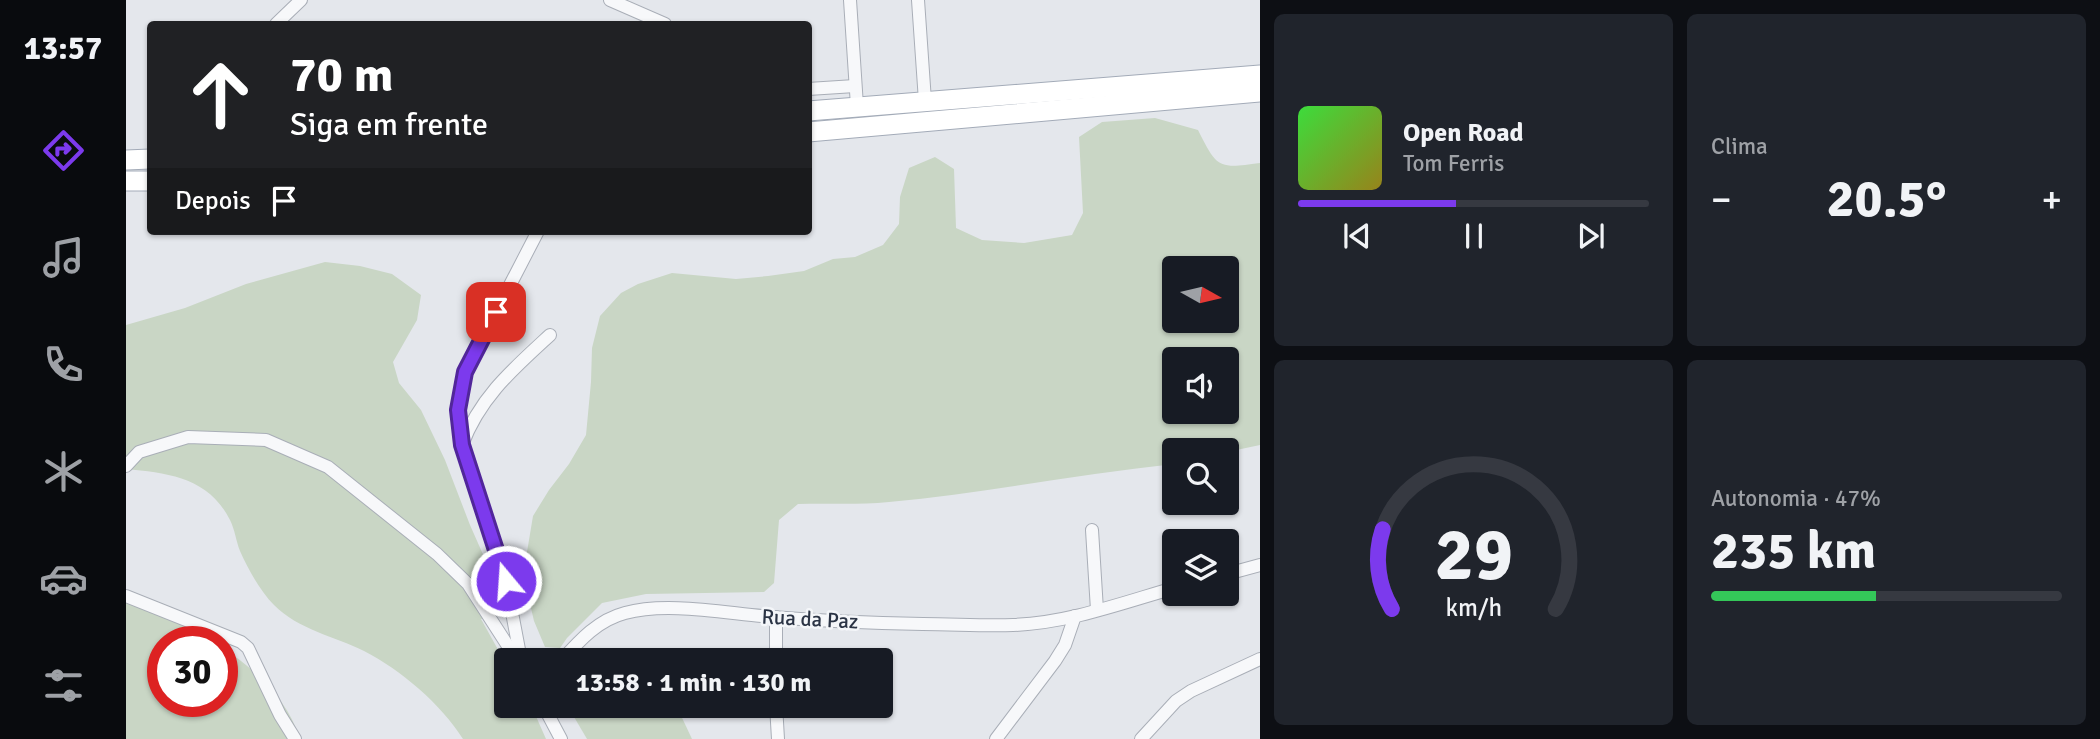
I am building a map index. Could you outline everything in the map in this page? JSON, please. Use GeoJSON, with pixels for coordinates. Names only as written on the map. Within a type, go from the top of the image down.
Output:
{"type":"FeatureCollection","features":[{"type":"Feature","properties":{"kind":"main road"},"geometry":{"type":"LineString","coordinates":[[812,111],[1260,75]]}},
{"type":"Feature","properties":{"kind":"main road"},"geometry":{"type":"LineString","coordinates":[[812,132],[1260,92]]}},
{"type":"Feature","properties":{"kind":"main road"},"geometry":{"type":"LineString","coordinates":[[126,181],[147,181]]}},
{"type":"Feature","properties":{"kind":"street"},"geometry":{"type":"LineString","coordinates":[[279,21],[302,0]]}},
{"type":"Feature","properties":{"kind":"street"},"geometry":{"type":"LineString","coordinates":[[610,0],[658,21]]}},
{"type":"Feature","properties":{"kind":"street"},"geometry":{"type":"LineString","coordinates":[[850,0],[857,106]]}},
{"type":"Feature","properties":{"kind":"street"},"geometry":{"type":"LineString","coordinates":[[918,0],[925,101]]}},
{"type":"Feature","properties":{"kind":"street"},"geometry":{"type":"LineString","coordinates":[[812,89],[855,86]]}},
{"type":"Feature","properties":{"kind":"street"},"geometry":{"type":"LineString","coordinates":[[517,648],[506,581],[462,445],[458,410],[465,372],[536,235]]}},
{"type":"Feature","properties":{"kind":"street"},"geometry":{"type":"LineString","coordinates":[[462,445],[489,395],[550,335]]}},
{"type":"Feature","properties":{"kind":"street"},"geometry":{"type":"LineString","coordinates":[[126,466],[139,452],[188,437],[266,440],[328,467],[437,554],[468,583],[511,648]]}},
{"type":"Feature","properties":{"kind":"street"},"geometry":{"type":"LineString","coordinates":[[1092,530],[1097,610]]}},
{"type":"Feature","properties":{"kind":"street"},"geometry":{"type":"LineString","coordinates":[[1239,571],[1260,565]]}},
{"type":"Feature","properties":{"kind":"street","name":"Rua da Paz"},"geometry":{"type":"LineString","coordinates":[[574,648],[606,620],[644,609],[668,608],[776,618],[884,623],[1002,625],[1041,623],[1075,616],[1162,591]]}},
{"type":"Feature","properties":{"kind":"street"},"geometry":{"type":"LineString","coordinates":[[126,597],[241,642],[253,657],[280,715],[295,739]]}},
{"type":"Feature","properties":{"kind":"street"},"geometry":{"type":"LineString","coordinates":[[996,739],[1055,661],[1065,645],[1075,616]]}},
{"type":"Feature","properties":{"kind":"street"},"geometry":{"type":"LineString","coordinates":[[776,618],[776,648]]}},
{"type":"Feature","properties":{"kind":"street"},"geometry":{"type":"LineString","coordinates":[[1141,739],[1176,701],[1191,691],[1260,659]]}},
{"type":"Feature","properties":{"kind":"street"},"geometry":{"type":"LineString","coordinates":[[550,718],[561,739]]}},
{"type":"Feature","properties":{"kind":"street"},"geometry":{"type":"LineString","coordinates":[[777,718],[778,739]]}},
{"type":"Feature","properties":{"kind":"green space"},"geometry":{"type":"Polygon","coordinates":[[[1155,118],[1198,130],[1210,152],[1220,163],[1235,166],[1260,163],[1260,445],[1239,449],[1239,438],[1162,438],[1162,466],[878,503],[798,504],[779,520],[774,583],[764,592],[646,594],[602,603],[560,648],[545,647],[534,621],[525,583],[533,516],[586,435],[592,348],[600,316],[621,293],[638,284],[672,273],[736,279],[804,271],[833,259],[855,257],[883,245],[899,224],[900,197],[909,168],[935,157],[954,169],[956,228],[982,240],[1024,243],[1072,235],[1083,213],[1079,137],[1102,122],[1155,118]]]}},
{"type":"Feature","properties":{"kind":"green space"},"geometry":{"type":"Polygon","coordinates":[[[325,262],[360,266],[392,274],[421,295],[417,320],[393,362],[399,383],[421,410],[445,460],[496,584],[502,614],[481,619],[497,648],[494,648],[494,718],[537,718],[546,739],[463,739],[432,701],[392,668],[364,651],[294,621],[274,605],[240,551],[230,520],[211,495],[186,480],[126,469],[126,325],[185,308],[246,284],[325,262]]]}},
{"type":"Feature","properties":{"kind":"green space"},"geometry":{"type":"Polygon","coordinates":[[[126,602],[183,626],[147,626],[147,717],[238,717],[238,660],[279,699],[288,711],[300,739],[126,739],[126,602]]]}},
{"type":"Feature","properties":{"kind":"green space"},"geometry":{"type":"Polygon","coordinates":[[[575,718],[682,718],[692,739],[587,739],[575,718]]]}},
{"type":"Feature","properties":{"kind":"route"},"geometry":{"type":"LineString","coordinates":[[496,312],[465,372],[458,410],[462,445],[506,581]]}}]}
